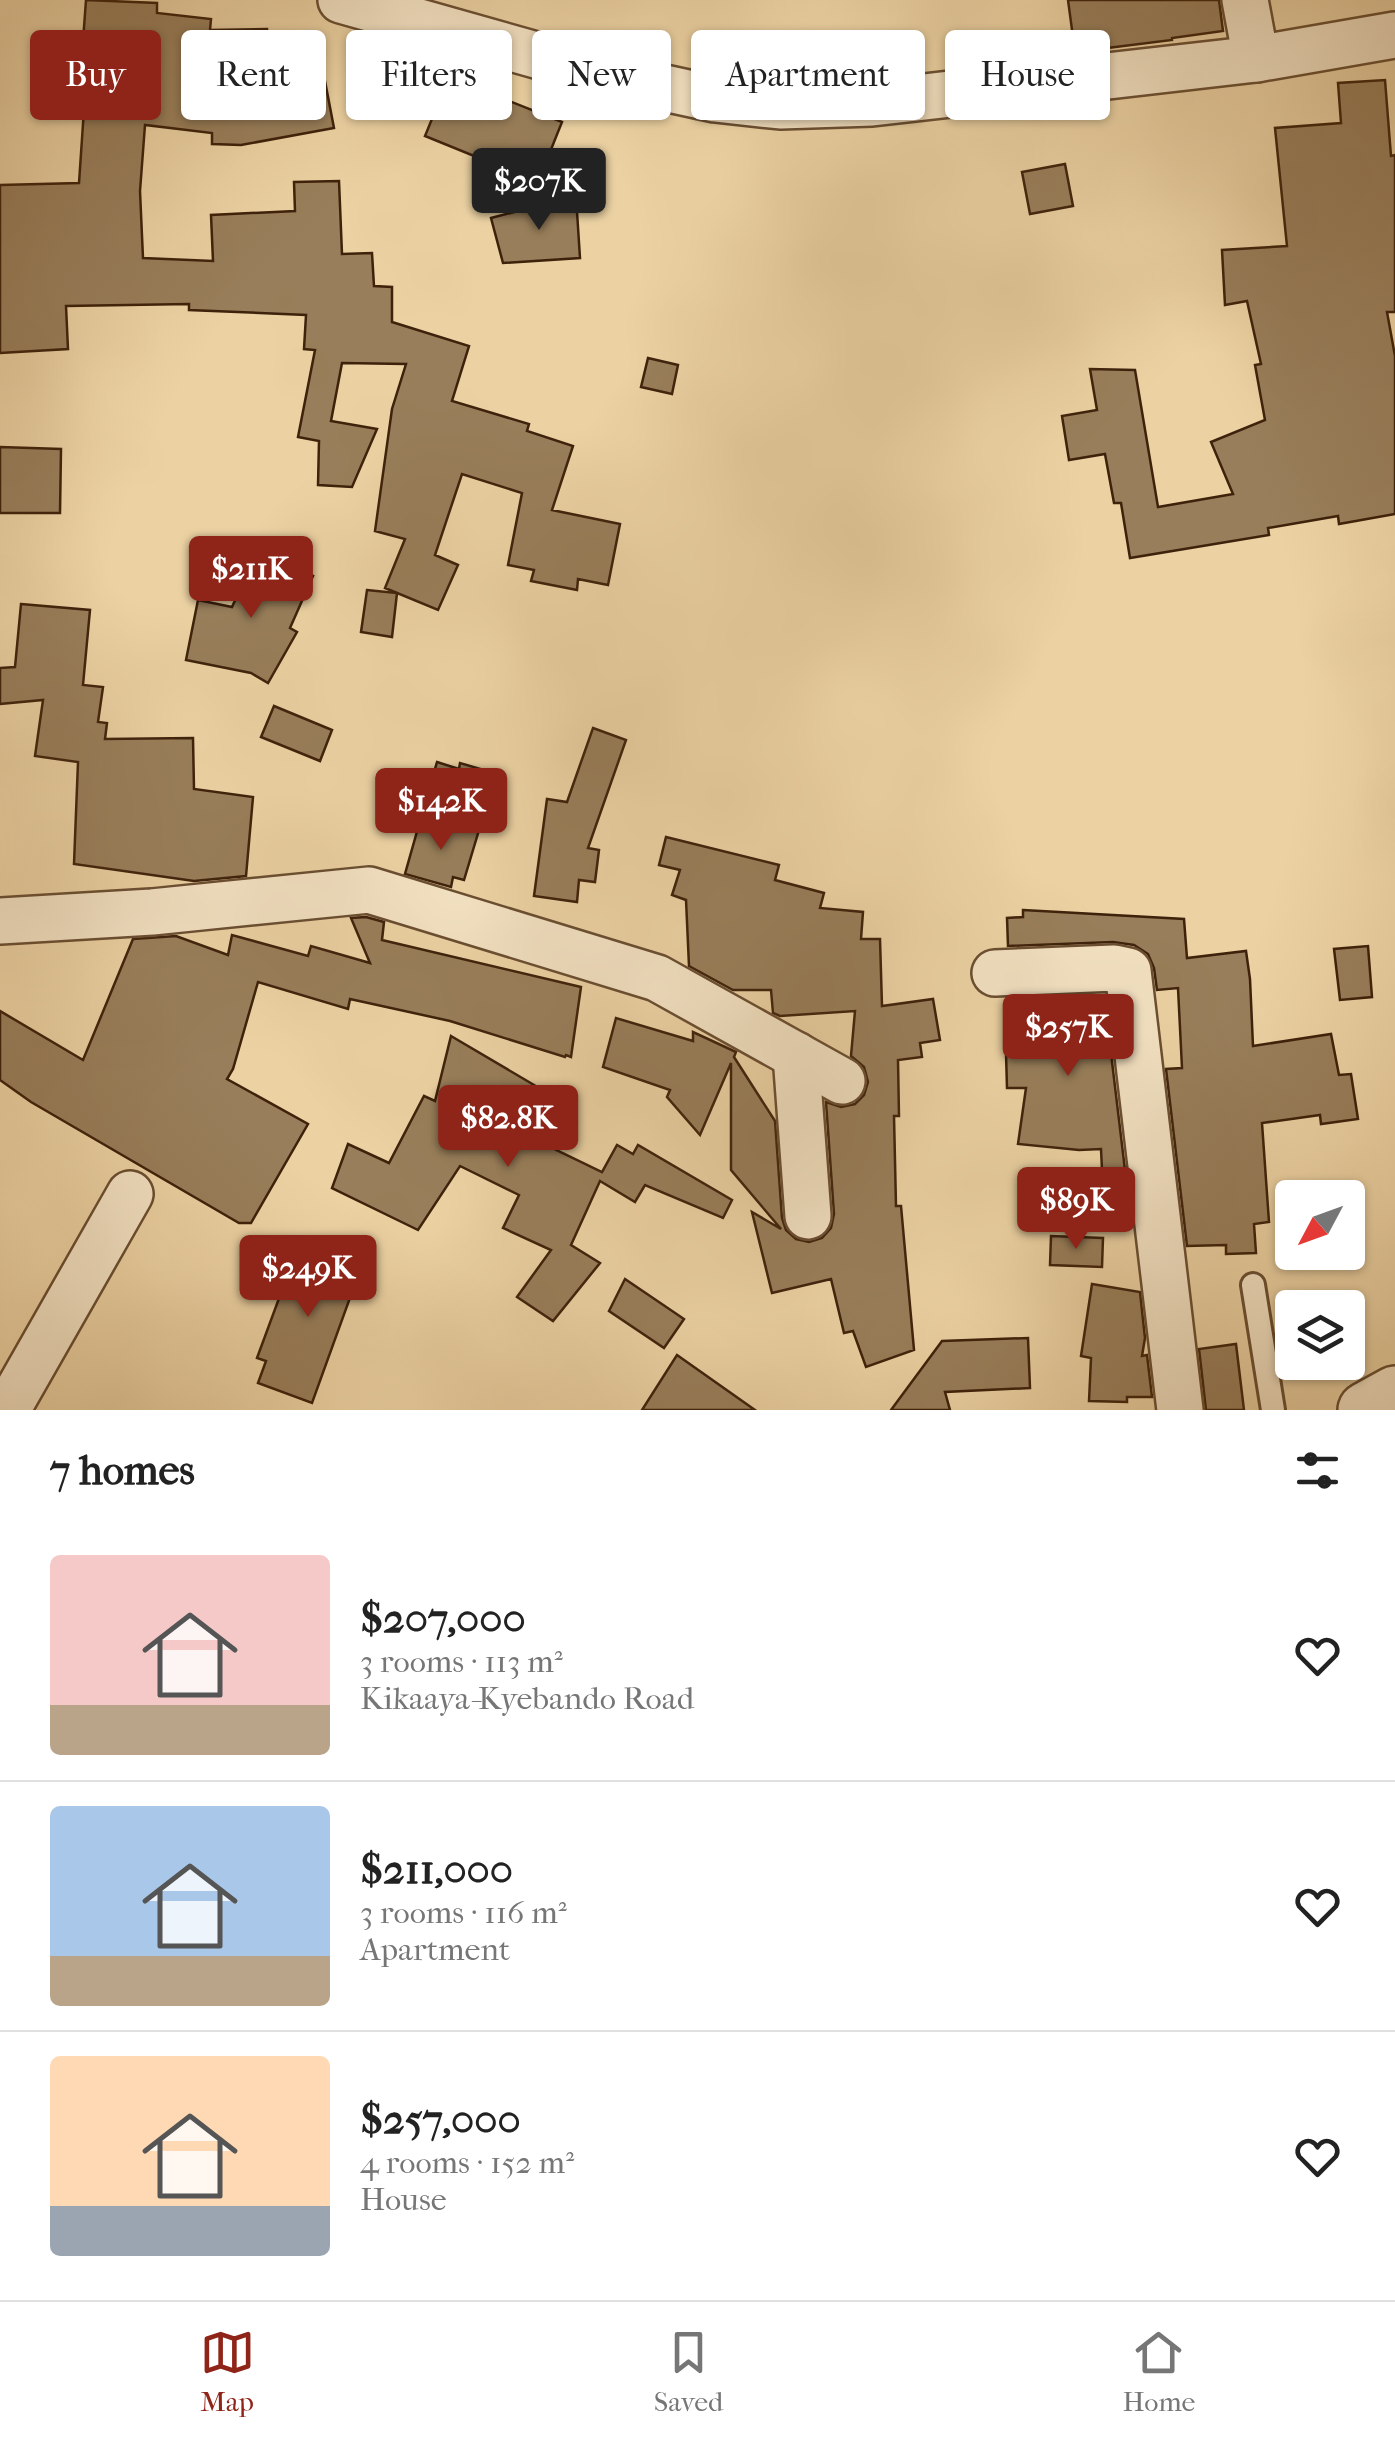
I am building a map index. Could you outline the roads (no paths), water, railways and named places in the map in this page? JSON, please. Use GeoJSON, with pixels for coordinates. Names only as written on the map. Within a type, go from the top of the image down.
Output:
{"type":"FeatureCollection","features":[{"type":"Feature","properties":{"kind":"street"},"geometry":{"type":"LineString","coordinates":[[342,0],[614,77],[716,99],[780,106],[872,102],[1256,59],[1395,35]]}},
{"type":"Feature","properties":{"kind":"street"},"geometry":{"type":"LineString","coordinates":[[1245,0],[1256,59]]}},
{"type":"Feature","properties":{"kind":"street"},"geometry":{"type":"LineString","coordinates":[[0,920],[152,912],[370,890],[658,978],[842,1081]]}},
{"type":"Feature","properties":{"kind":"street"},"geometry":{"type":"LineString","coordinates":[[995,972],[1114,968],[1128,972],[1180,1410]]}},
{"type":"Feature","properties":{"kind":"street"},"geometry":{"type":"LineString","coordinates":[[796,1055],[808,1216]]}},
{"type":"Feature","properties":{"kind":"street"},"geometry":{"type":"LineString","coordinates":[[7,1410],[130,1194]]}},
{"type":"Feature","properties":{"kind":"street"},"geometry":{"type":"LineString","coordinates":[[1366,1410],[1395,1394]]}},
{"type":"Feature","properties":{"kind":"lane"},"geometry":{"type":"LineString","coordinates":[[1253,1285],[1273,1410]]}}]}
